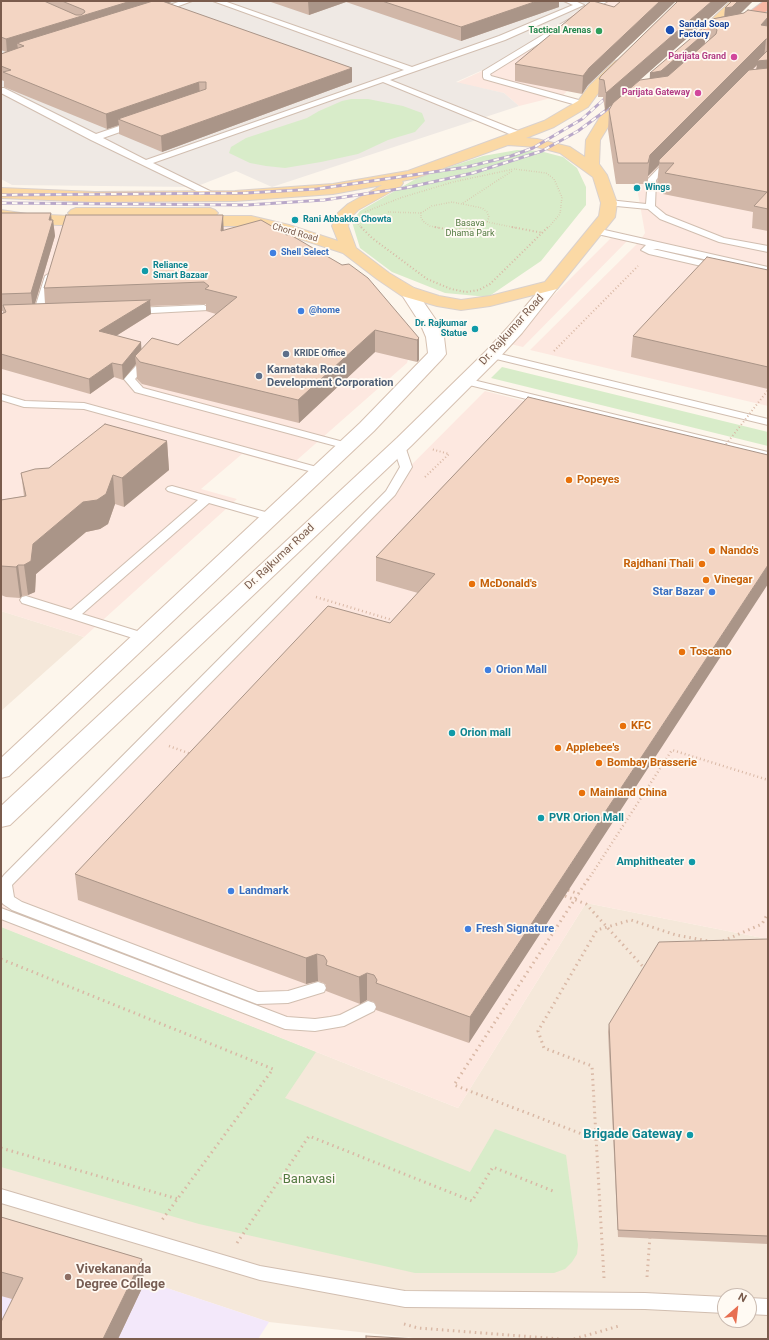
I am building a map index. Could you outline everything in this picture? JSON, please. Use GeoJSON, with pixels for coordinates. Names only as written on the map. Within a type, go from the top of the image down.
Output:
{"type":"FeatureCollection","features":[{"type":"Feature","properties":{"kind":"highway"},"geometry":{"type":"LineString","coordinates":[[705,38],[737,27],[768,4]]}},
{"type":"Feature","properties":{"kind":"main road"},"geometry":{"type":"LineString","coordinates":[[689,47],[705,38],[738,1]]}},
{"type":"Feature","properties":{"kind":"main road"},"geometry":{"type":"LineString","coordinates":[[1,193],[96,197],[236,196],[333,189],[411,175],[550,124],[583,104],[594,89],[630,55]]}},
{"type":"Feature","properties":{"kind":"main road"},"geometry":{"type":"LineString","coordinates":[[411,175],[342,216],[340,226],[349,250],[383,276],[408,292],[437,301],[461,305],[490,301],[551,286],[607,217],[609,203],[600,175],[592,164],[593,140],[605,120],[636,94]]}},
{"type":"Feature","properties":{"kind":"main road"},"geometry":{"type":"LineString","coordinates":[[504,141],[536,143],[566,150],[600,175]]}},
{"type":"Feature","properties":{"kind":"main road"},"geometry":{"type":"LineString","coordinates":[[2,215],[29,213],[248,212],[260,210],[266,207],[266,204],[262,201],[236,196]]}},
{"type":"Feature","properties":{"kind":"main road","name":"Chord Road"},"geometry":{"type":"LineString","coordinates":[[2,215],[65,224],[251,221],[283,228],[349,250]]}},
{"type":"Feature","properties":{"kind":"main road","name":"Dr. Rajkumar Road"},"geometry":{"type":"LineString","coordinates":[[1,819],[399,446],[492,355],[551,286]]}},
{"type":"Feature","properties":{"kind":"main road"},"geometry":{"type":"LineString","coordinates":[[1,771],[367,427],[437,354],[436,337],[429,323],[408,292]]}},
{"type":"Feature","properties":{"kind":"lane"},"geometry":{"type":"LineString","coordinates":[[151,13],[188,1]]}},
{"type":"Feature","properties":{"kind":"lane"},"geometry":{"type":"LineString","coordinates":[[217,1],[413,70]]}},
{"type":"Feature","properties":{"kind":"lane"},"geometry":{"type":"LineString","coordinates":[[568,1],[583,3]]}},
{"type":"Feature","properties":{"kind":"lane"},"geometry":{"type":"LineString","coordinates":[[583,104],[488,77],[486,74],[604,1]]}},
{"type":"Feature","properties":{"kind":"lane"},"geometry":{"type":"LineString","coordinates":[[145,163],[502,38],[583,3]]}},
{"type":"Feature","properties":{"kind":"lane"},"geometry":{"type":"LineString","coordinates":[[384,80],[520,135]]}},
{"type":"Feature","properties":{"kind":"lane"},"geometry":{"type":"LineString","coordinates":[[1,90],[94,138],[213,196]]}},
{"type":"Feature","properties":{"kind":"lane"},"geometry":{"type":"LineString","coordinates":[[94,138],[145,120]]}},
{"type":"Feature","properties":{"kind":"lane"},"geometry":{"type":"LineString","coordinates":[[650,207],[652,179],[674,157]]}},
{"type":"Feature","properties":{"kind":"lane"},"geometry":{"type":"LineString","coordinates":[[609,203],[650,207],[663,218],[722,240],[768,249]]}},
{"type":"Feature","properties":{"kind":"lane"},"geometry":{"type":"LineString","coordinates":[[596,231],[768,268]]}},
{"type":"Feature","properties":{"kind":"lane"},"geometry":{"type":"LineString","coordinates":[[768,268],[657,246],[647,248],[646,250],[768,277]]}},
{"type":"Feature","properties":{"kind":"lane"},"geometry":{"type":"LineString","coordinates":[[53,264],[34,314],[54,314]]}},
{"type":"Feature","properties":{"kind":"lane"},"geometry":{"type":"LineString","coordinates":[[125,311],[204,308]]}},
{"type":"Feature","properties":{"kind":"lane"},"geometry":{"type":"LineString","coordinates":[[492,355],[768,422]]}},
{"type":"Feature","properties":{"kind":"lane"},"geometry":{"type":"LineString","coordinates":[[150,357],[129,378],[139,390],[347,446]]}},
{"type":"Feature","properties":{"kind":"lane"},"geometry":{"type":"LineString","coordinates":[[465,381],[768,455]]}},
{"type":"Feature","properties":{"kind":"lane"},"geometry":{"type":"LineString","coordinates":[[1,397],[24,404],[84,406],[320,471]]}},
{"type":"Feature","properties":{"kind":"lane"},"geometry":{"type":"LineString","coordinates":[[318,988],[288,997],[257,998],[17,906],[8,900],[5,892],[5,884],[9,878],[391,492],[406,468],[399,446]]}},
{"type":"Feature","properties":{"kind":"lane"},"geometry":{"type":"LineString","coordinates":[[172,489],[272,517]]}},
{"type":"Feature","properties":{"kind":"lane"},"geometry":{"type":"LineString","coordinates":[[73,615],[206,499]]}},
{"type":"Feature","properties":{"kind":"lane"},"geometry":{"type":"LineString","coordinates":[[26,600],[143,637]]}},
{"type":"Feature","properties":{"kind":"lane"},"geometry":{"type":"LineString","coordinates":[[1,913],[286,1023],[308,1025],[330,1023],[344,1020],[368,1007]]}},
{"type":"Feature","properties":{"kind":"lane"},"geometry":{"type":"LineString","coordinates":[[1,1196],[260,1273],[405,1299],[605,1300],[717,1305]]}},
{"type":"Feature","properties":{"kind":"lane"},"geometry":{"type":"LineString","coordinates":[[757,1306],[768,1307]]}},
{"type":"Feature","properties":{"kind":"path"},"geometry":{"type":"LineString","coordinates":[[463,203],[514,169]]}},
{"type":"Feature","properties":{"kind":"path"},"geometry":{"type":"LineString","coordinates":[[514,169],[546,173],[554,179],[562,197],[560,214],[543,233],[490,284],[479,290],[466,292],[450,289],[427,279],[372,238],[358,224],[365,212],[400,198],[453,182],[514,169]]}},
{"type":"Feature","properties":{"kind":"path"},"geometry":{"type":"LineString","coordinates":[[487,222],[489,217],[487,212],[474,205],[463,203],[452,202],[432,206],[421,213],[421,218],[430,226],[450,230],[472,229],[487,222],[543,233]]}},
{"type":"Feature","properties":{"kind":"path"},"geometry":{"type":"LineString","coordinates":[[551,354],[652,252]]}},
{"type":"Feature","properties":{"kind":"path"},"geometry":{"type":"LineString","coordinates":[[720,452],[768,390]]}},
{"type":"Feature","properties":{"kind":"path"},"geometry":{"type":"LineString","coordinates":[[294,591],[392,620],[398,620]]}},
{"type":"Feature","properties":{"kind":"path"},"geometry":{"type":"LineString","coordinates":[[392,620],[396,625]]}},
{"type":"Feature","properties":{"kind":"path"},"geometry":{"type":"LineString","coordinates":[[147,739],[192,754]]}},
{"type":"Feature","properties":{"kind":"path"},"geometry":{"type":"LineString","coordinates":[[595,1139],[454,1085],[672,750],[768,780]]}},
{"type":"Feature","properties":{"kind":"path"},"geometry":{"type":"LineString","coordinates":[[568,890],[579,894]]}},
{"type":"Feature","properties":{"kind":"path"},"geometry":{"type":"LineString","coordinates":[[565,896],[586,904],[648,972]]}},
{"type":"Feature","properties":{"kind":"path"},"geometry":{"type":"LineString","coordinates":[[718,943],[762,924],[768,913]]}},
{"type":"Feature","properties":{"kind":"path"},"geometry":{"type":"LineString","coordinates":[[605,1300],[592,1066],[544,1048],[538,1030],[598,930],[631,920],[676,935],[711,942]]}},
{"type":"Feature","properties":{"kind":"path"},"geometry":{"type":"LineString","coordinates":[[1,959],[273,1069],[178,1199],[1,1148]]}},
{"type":"Feature","properties":{"kind":"path"},"geometry":{"type":"LineString","coordinates":[[225,1262],[309,1136],[472,1201],[493,1167],[553,1191]]}},
{"type":"Feature","properties":{"kind":"path"},"geometry":{"type":"LineString","coordinates":[[418,1328],[560,1339]]}},
{"type":"Feature","properties":{"kind":"shaded area"},"geometry":{"type":"Polygon","coordinates":[[[1,1],[591,1],[523,52],[456,82],[504,93],[519,106],[272,187],[236,171],[195,187],[12,185],[1,179],[1,1]]]}},
{"type":"Feature","properties":{"kind":"shaded area"},"geometry":{"type":"Polygon","coordinates":[[[591,1],[663,1],[659,8],[563,95],[519,106],[504,93],[456,83],[523,52],[591,1]]]}},
{"type":"Feature","properties":{"kind":"shaded area"},"geometry":{"type":"Polygon","coordinates":[[[768,42],[768,406],[530,350],[640,241],[645,233],[637,188],[656,160],[768,42]]]}},
{"type":"Feature","properties":{"kind":"shaded area"},"geometry":{"type":"Polygon","coordinates":[[[1,223],[235,225],[272,236],[411,348],[407,363],[289,467],[242,454],[201,489],[237,499],[84,637],[1,611],[1,223]]]}},
{"type":"Feature","properties":{"kind":"shaded area"},"geometry":{"type":"Polygon","coordinates":[[[615,234],[631,237],[523,347],[506,343],[615,234]]]}},
{"type":"Feature","properties":{"kind":"shaded area","name":"Orion Mall"},"geometry":{"type":"Polygon","coordinates":[[[485,391],[768,463],[768,939],[586,903],[458,1108],[1,927],[1,877],[485,391]]]}},
{"type":"Feature","properties":{"kind":"shaded area"},"geometry":{"type":"Polygon","coordinates":[[[1,611],[84,637],[1,711],[1,611]]]}},
{"type":"Feature","properties":{"kind":"shaded area","name":"Brigade Gateway"},"geometry":{"type":"Polygon","coordinates":[[[586,903],[768,939],[768,1339],[422,1339],[269,1322],[1,1233],[1,927],[458,1108],[586,903]]]}},
{"type":"Feature","properties":{"kind":"shaded area","name":"Vivekananda Degree College"},"geometry":{"type":"Polygon","coordinates":[[[1,1233],[269,1322],[258,1339],[1,1339],[1,1233]]]}},
{"type":"Feature","properties":{"kind":"green space"},"geometry":{"type":"Polygon","coordinates":[[[351,99],[368,99],[403,106],[422,113],[425,121],[415,132],[388,140],[358,154],[285,168],[250,163],[229,153],[231,147],[246,138],[307,118],[342,101],[351,99]]]}},
{"type":"Feature","properties":{"kind":"green space","name":"Basava Dhama Park"},"geometry":{"type":"Polygon","coordinates":[[[517,150],[540,151],[563,157],[577,168],[586,187],[586,205],[541,261],[488,297],[445,293],[392,272],[360,248],[352,222],[360,211],[419,177],[483,156],[517,150]]]}},
{"type":"Feature","properties":{"kind":"green space"},"geometry":{"type":"Polygon","coordinates":[[[502,367],[768,432],[768,446],[491,378],[502,367]]]}},
{"type":"Feature","properties":{"kind":"green space","name":"Banavasi"},"geometry":{"type":"Polygon","coordinates":[[[1,927],[316,1052],[285,1098],[470,1172],[495,1129],[566,1155],[578,1245],[577,1254],[565,1269],[554,1273],[415,1273],[199,1224],[1,1167],[1,927]]]}},
{"type":"Feature","properties":{"kind":"building"},"geometry":{"type":"Polygon","coordinates":[[[1,1],[44,1],[76,15],[81,15],[85,12],[84,10],[62,1],[131,1],[6,39],[1,37],[1,1]]]}},
{"type":"Feature","properties":{"kind":"building"},"geometry":{"type":"Polygon","coordinates":[[[153,1],[162,1],[352,68],[161,136],[118,119],[206,89],[206,82],[199,82],[106,114],[3,72],[11,70],[1,66],[1,54],[24,46],[17,43],[153,1]]]}},
{"type":"Feature","properties":{"kind":"building"},"geometry":{"type":"Polygon","coordinates":[[[382,1],[537,1],[461,27],[382,1]]]}},
{"type":"Feature","properties":{"kind":"building"},"geometry":{"type":"Polygon","coordinates":[[[591,1],[614,7],[621,1],[660,1],[589,68],[583,76],[515,64],[591,1]]]}},
{"type":"Feature","properties":{"kind":"building"},"geometry":{"type":"Polygon","coordinates":[[[678,1],[712,1],[606,93],[604,80],[599,79],[601,76],[678,1]]]}},
{"type":"Feature","properties":{"kind":"building"},"geometry":{"type":"Polygon","coordinates":[[[732,1],[738,1],[732,7],[725,8],[732,1]]]}},
{"type":"Feature","properties":{"kind":"building"},"geometry":{"type":"Polygon","coordinates":[[[748,10],[768,13],[768,17],[761,25],[768,26],[768,39],[766,39],[650,155],[648,163],[618,163],[609,110],[613,103],[640,80],[668,76],[716,34],[717,30],[710,20],[744,13],[748,10]]]}},
{"type":"Feature","properties":{"kind":"building"},"geometry":{"type":"Polygon","coordinates":[[[703,28],[706,32],[661,71],[650,73],[703,28]]]}},
{"type":"Feature","properties":{"kind":"building"},"geometry":{"type":"Polygon","coordinates":[[[768,50],[768,60],[757,61],[768,50]]]}},
{"type":"Feature","properties":{"kind":"building"},"geometry":{"type":"Polygon","coordinates":[[[768,68],[768,209],[754,206],[767,192],[665,173],[674,163],[659,163],[659,160],[749,70],[768,68]]]}},
{"type":"Feature","properties":{"kind":"building"},"geometry":{"type":"Polygon","coordinates":[[[1,213],[51,213],[49,220],[53,220],[31,293],[1,294],[1,213]]]}},
{"type":"Feature","properties":{"kind":"building"},"geometry":{"type":"Polygon","coordinates":[[[66,215],[223,215],[221,231],[261,220],[287,235],[289,234],[342,265],[349,264],[368,278],[419,338],[417,340],[375,330],[298,400],[140,362],[135,356],[152,338],[178,345],[237,297],[205,289],[209,286],[204,282],[44,288],[66,215]]]}},
{"type":"Feature","properties":{"kind":"building"},"geometry":{"type":"Polygon","coordinates":[[[707,257],[768,270],[768,367],[633,336],[707,257]]]}},
{"type":"Feature","properties":{"kind":"building"},"geometry":{"type":"Polygon","coordinates":[[[150,300],[99,331],[141,342],[122,365],[112,363],[89,379],[1,354],[1,314],[6,312],[3,305],[150,300]]]}},
{"type":"Feature","properties":{"kind":"building","name":"Orion Mall"},"geometry":{"type":"Polygon","coordinates":[[[528,397],[768,455],[768,565],[470,1017],[376,983],[377,980],[374,975],[367,973],[359,977],[326,965],[327,961],[324,956],[317,954],[306,958],[75,874],[328,606],[390,623],[435,574],[376,557],[528,397]]]}},
{"type":"Feature","properties":{"kind":"building"},"geometry":{"type":"Polygon","coordinates":[[[105,424],[167,441],[122,478],[113,475],[106,494],[97,500],[83,502],[33,544],[31,561],[16,567],[1,566],[1,500],[26,496],[21,473],[35,469],[49,468],[105,424]]]}},
{"type":"Feature","properties":{"kind":"building","name":"Brigade Gateway"},"geometry":{"type":"Polygon","coordinates":[[[768,939],[768,1236],[618,1230],[609,1024],[659,942],[768,939]]]}},
{"type":"Feature","properties":{"kind":"building"},"geometry":{"type":"Polygon","coordinates":[[[1,1217],[142,1259],[103,1339],[1,1339],[1,1322],[23,1278],[1,1272],[1,1217]]]}},
{"type":"Feature","properties":{"kind":"building"},"geometry":{"type":"Polygon","coordinates":[[[366,1336],[417,1339],[366,1339],[366,1336]]]}},
{"type":"Feature","properties":{"kind":"railway"},"geometry":{"type":"LineString","coordinates":[[1,195],[246,193],[317,189],[467,167],[511,156],[533,148],[582,119],[611,93]]}},
{"type":"Feature","properties":{"kind":"railway"},"geometry":{"type":"LineString","coordinates":[[1,203],[247,205],[324,200],[405,188],[473,173],[542,151],[578,131],[605,111],[615,101]]}},
{"type":"Feature","properties":{"kind":"place","name":"Sandal Soap Factory"},"geometry":{"type":"Point","coordinates":[670,30]}},
{"type":"Feature","properties":{"kind":"place","name":"Tactical Arenas"},"geometry":{"type":"Point","coordinates":[599,31]}},
{"type":"Feature","properties":{"kind":"place","name":"Parijata Grand"},"geometry":{"type":"Point","coordinates":[734,57]}},
{"type":"Feature","properties":{"kind":"place","name":"Parijata Gateway"},"geometry":{"type":"Point","coordinates":[698,93]}},
{"type":"Feature","properties":{"kind":"place","name":"Wings"},"geometry":{"type":"Point","coordinates":[637,188]}},
{"type":"Feature","properties":{"kind":"place","name":"Rani Abbakka Chowta"},"geometry":{"type":"Point","coordinates":[295,220]}},
{"type":"Feature","properties":{"kind":"place","name":"Shell Select"},"geometry":{"type":"Point","coordinates":[273,253]}},
{"type":"Feature","properties":{"kind":"place","name":"Reliance Smart Bazaar"},"geometry":{"type":"Point","coordinates":[145,271]}},
{"type":"Feature","properties":{"kind":"place","name":"@home"},"geometry":{"type":"Point","coordinates":[301,311]}},
{"type":"Feature","properties":{"kind":"place","name":"Dr. Rajkumar Statue"},"geometry":{"type":"Point","coordinates":[475,329]}},
{"type":"Feature","properties":{"kind":"place","name":"KRIDE Office"},"geometry":{"type":"Point","coordinates":[286,354]}},
{"type":"Feature","properties":{"kind":"place","name":"Karnataka Road Development Corporation"},"geometry":{"type":"Point","coordinates":[259,376]}},
{"type":"Feature","properties":{"kind":"place","name":"Popeyes"},"geometry":{"type":"Point","coordinates":[569,480]}},
{"type":"Feature","properties":{"kind":"place","name":"Nando's"},"geometry":{"type":"Point","coordinates":[712,551]}},
{"type":"Feature","properties":{"kind":"place","name":"Rajdhani Thali"},"geometry":{"type":"Point","coordinates":[702,564]}},
{"type":"Feature","properties":{"kind":"place","name":"Vinegar"},"geometry":{"type":"Point","coordinates":[706,580]}},
{"type":"Feature","properties":{"kind":"place","name":"McDonald's"},"geometry":{"type":"Point","coordinates":[472,584]}},
{"type":"Feature","properties":{"kind":"place","name":"Star Bazar"},"geometry":{"type":"Point","coordinates":[712,592]}},
{"type":"Feature","properties":{"kind":"place","name":"Toscano"},"geometry":{"type":"Point","coordinates":[682,652]}},
{"type":"Feature","properties":{"kind":"place","name":"Orion Mall"},"geometry":{"type":"Point","coordinates":[488,670]}},
{"type":"Feature","properties":{"kind":"place","name":"KFC"},"geometry":{"type":"Point","coordinates":[623,726]}},
{"type":"Feature","properties":{"kind":"place","name":"Orion mall"},"geometry":{"type":"Point","coordinates":[452,733]}},
{"type":"Feature","properties":{"kind":"place","name":"Applebee's"},"geometry":{"type":"Point","coordinates":[558,748]}},
{"type":"Feature","properties":{"kind":"place","name":"Bombay Brasserie"},"geometry":{"type":"Point","coordinates":[599,763]}},
{"type":"Feature","properties":{"kind":"place","name":"Mainland China"},"geometry":{"type":"Point","coordinates":[582,793]}},
{"type":"Feature","properties":{"kind":"place","name":"PVR Orion Mall"},"geometry":{"type":"Point","coordinates":[541,818]}},
{"type":"Feature","properties":{"kind":"place","name":"Amphitheater"},"geometry":{"type":"Point","coordinates":[692,862]}},
{"type":"Feature","properties":{"kind":"place","name":"Landmark"},"geometry":{"type":"Point","coordinates":[231,891]}},
{"type":"Feature","properties":{"kind":"place","name":"Fresh Signature"},"geometry":{"type":"Point","coordinates":[468,929]}},
{"type":"Feature","properties":{"kind":"place","name":"Brigade Gateway"},"geometry":{"type":"Point","coordinates":[690,1135]}},
{"type":"Feature","properties":{"kind":"place","name":"Vivekananda Degree College"},"geometry":{"type":"Point","coordinates":[68,1277]}}]}
